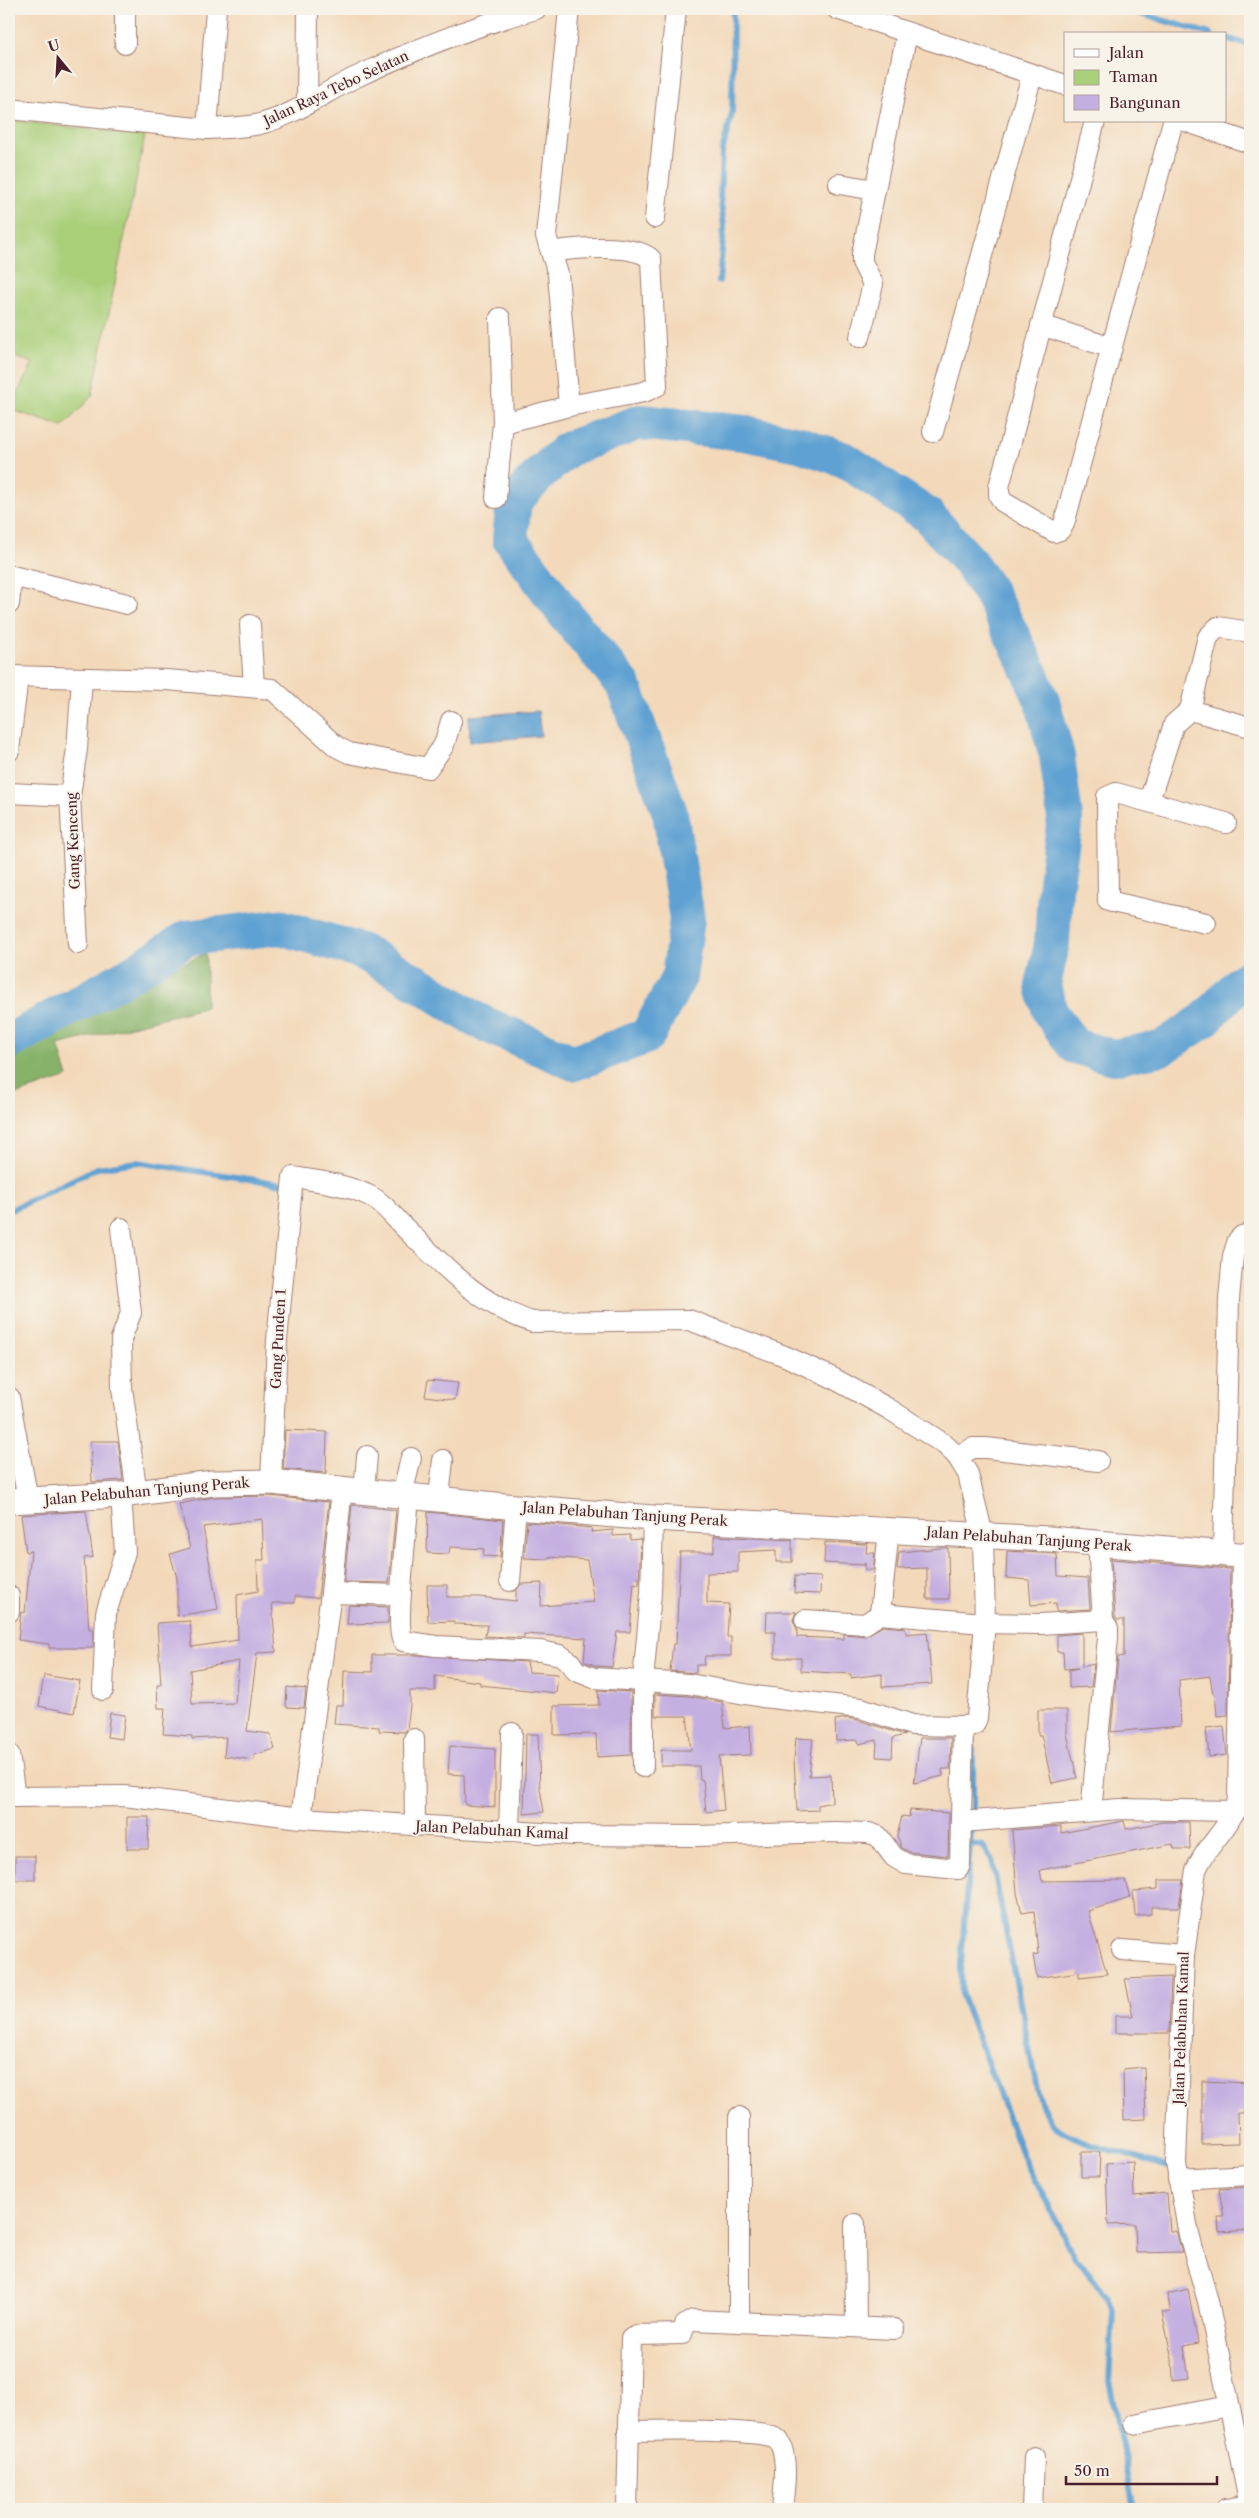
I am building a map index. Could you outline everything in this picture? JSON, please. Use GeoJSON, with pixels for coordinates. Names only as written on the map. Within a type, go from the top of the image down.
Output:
{"type":"FeatureCollection","features":[{"type":"Feature","properties":{"kind":"street"},"geometry":{"type":"LineString","coordinates":[[125,44],[126,9]]}},
{"type":"Feature","properties":{"kind":"street"},"geometry":{"type":"LineString","coordinates":[[207,129],[216,9]]}},
{"type":"Feature","properties":{"kind":"street"},"geometry":{"type":"LineString","coordinates":[[307,103],[308,9]]}},
{"type":"Feature","properties":{"kind":"street","name":"Jalan Raya Tebo Selatan"},"geometry":{"type":"LineString","coordinates":[[9,109],[207,129],[235,128],[261,124],[396,60],[505,17],[536,9]]}},
{"type":"Feature","properties":{"kind":"street"},"geometry":{"type":"LineString","coordinates":[[569,9],[546,236],[558,274],[569,406]]}},
{"type":"Feature","properties":{"kind":"street"},"geometry":{"type":"LineString","coordinates":[[655,218],[676,9]]}},
{"type":"Feature","properties":{"kind":"street"},"geometry":{"type":"LineString","coordinates":[[837,9],[1064,85]]}},
{"type":"Feature","properties":{"kind":"street"},"geometry":{"type":"LineString","coordinates":[[860,337],[873,284],[862,262],[862,254],[907,33]]}},
{"type":"Feature","properties":{"kind":"street"},"geometry":{"type":"LineString","coordinates":[[933,432],[1032,75]]}},
{"type":"Feature","properties":{"kind":"street"},"geometry":{"type":"LineString","coordinates":[[1095,122],[999,487],[999,495],[1003,502],[1054,532],[1060,530],[1064,524],[1173,122]]}},
{"type":"Feature","properties":{"kind":"street"},"geometry":{"type":"LineString","coordinates":[[1188,122],[1250,144]]}},
{"type":"Feature","properties":{"kind":"street"},"geometry":{"type":"LineString","coordinates":[[839,184],[875,190]]}},
{"type":"Feature","properties":{"kind":"street"},"geometry":{"type":"LineString","coordinates":[[503,423],[569,406],[644,392],[657,386],[651,259],[644,253],[592,247],[551,252]]}},
{"type":"Feature","properties":{"kind":"street"},"geometry":{"type":"LineString","coordinates":[[496,498],[503,423],[500,318]]}},
{"type":"Feature","properties":{"kind":"street"},"geometry":{"type":"LineString","coordinates":[[1041,325],[1112,348]]}},
{"type":"Feature","properties":{"kind":"street"},"geometry":{"type":"LineString","coordinates":[[9,604],[10,575],[126,604]]}},
{"type":"Feature","properties":{"kind":"street"},"geometry":{"type":"LineString","coordinates":[[250,625],[254,686]]}},
{"type":"Feature","properties":{"kind":"street"},"geometry":{"type":"LineString","coordinates":[[1149,802],[1174,724],[1190,710],[1208,637],[1212,631],[1224,627],[1250,632]]}},
{"type":"Feature","properties":{"kind":"street"},"geometry":{"type":"LineString","coordinates":[[9,751],[13,677],[167,680],[272,689],[337,747],[349,753],[428,768],[444,745],[450,721]]}},
{"type":"Feature","properties":{"kind":"street","name":"Gang Kenceng"},"geometry":{"type":"LineString","coordinates":[[78,944],[70,796],[77,749],[82,679]]}},
{"type":"Feature","properties":{"kind":"street"},"geometry":{"type":"LineString","coordinates":[[1190,710],[1250,727]]}},
{"type":"Feature","properties":{"kind":"street"},"geometry":{"type":"LineString","coordinates":[[9,793],[70,796]]}},
{"type":"Feature","properties":{"kind":"street"},"geometry":{"type":"LineString","coordinates":[[1206,923],[1108,901],[1107,797],[1116,793],[1226,823]]}},
{"type":"Feature","properties":{"kind":"street","name":"Gang Punden 1"},"geometry":{"type":"LineString","coordinates":[[271,1482],[278,1330],[291,1186],[340,1185],[372,1197],[458,1281],[480,1297],[520,1318],[532,1322],[689,1320],[785,1356],[831,1376],[889,1409],[944,1444],[957,1456]]}},
{"type":"Feature","properties":{"kind":"street"},"geometry":{"type":"LineString","coordinates":[[103,1690],[106,1613],[125,1552],[129,1495],[122,1388],[121,1339],[131,1313],[121,1228]]}},
{"type":"Feature","properties":{"kind":"street"},"geometry":{"type":"LineString","coordinates":[[968,1725],[969,1821],[1119,1809],[1241,1803],[1232,1265],[1238,1240],[1242,1236],[1250,1234]]}},
{"type":"Feature","properties":{"kind":"street"},"geometry":{"type":"LineString","coordinates":[[9,1397],[18,1501]]}},
{"type":"Feature","properties":{"kind":"street"},"geometry":{"type":"LineString","coordinates":[[411,1458],[406,1496],[399,1634],[402,1640],[436,1646],[560,1654],[582,1675],[608,1680],[689,1684],[762,1697],[861,1708],[912,1725],[968,1725],[977,1718],[979,1623],[974,1535],[968,1474],[957,1456],[973,1448],[986,1448],[1098,1461]]}},
{"type":"Feature","properties":{"kind":"street"},"geometry":{"type":"LineString","coordinates":[[301,1818],[330,1593],[353,1489],[367,1456]]}},
{"type":"Feature","properties":{"kind":"street"},"geometry":{"type":"LineString","coordinates":[[439,1498],[443,1460]]}},
{"type":"Feature","properties":{"kind":"street","name":"Jalan Pelabuhan Tanjung Perak"},"geometry":{"type":"LineString","coordinates":[[18,1501],[129,1495],[213,1483],[271,1482],[516,1507],[653,1518],[1098,1543],[1238,1556]]}},
{"type":"Feature","properties":{"kind":"street"},"geometry":{"type":"LineString","coordinates":[[510,1581],[516,1507]]}},
{"type":"Feature","properties":{"kind":"street"},"geometry":{"type":"LineString","coordinates":[[643,1767],[643,1681],[651,1593],[653,1518]]}},
{"type":"Feature","properties":{"kind":"street"},"geometry":{"type":"LineString","coordinates":[[880,1614],[889,1530]]}},
{"type":"Feature","properties":{"kind":"street"},"geometry":{"type":"LineString","coordinates":[[1091,1811],[1108,1638],[1108,1628],[1104,1620],[1098,1543]]}},
{"type":"Feature","properties":{"kind":"street"},"geometry":{"type":"LineString","coordinates":[[330,1593],[401,1595]]}},
{"type":"Feature","properties":{"kind":"street"},"geometry":{"type":"LineString","coordinates":[[9,1596],[9,1612]]}},
{"type":"Feature","properties":{"kind":"street"},"geometry":{"type":"LineString","coordinates":[[805,1620],[865,1624],[880,1614],[979,1623],[1041,1624],[1104,1620]]}},
{"type":"Feature","properties":{"kind":"street"},"geometry":{"type":"LineString","coordinates":[[509,1831],[512,1733]]}},
{"type":"Feature","properties":{"kind":"street"},"geometry":{"type":"LineString","coordinates":[[414,1739],[415,1826]]}},
{"type":"Feature","properties":{"kind":"street"},"geometry":{"type":"LineString","coordinates":[[9,1754],[12,1797]]}},
{"type":"Feature","properties":{"kind":"street","name":"Jalan Pelabuhan Kamal"},"geometry":{"type":"LineString","coordinates":[[12,1797],[124,1796],[301,1818],[573,1835],[696,1836],[869,1832],[878,1836],[894,1856],[906,1864],[958,1869],[969,1821]]}},
{"type":"Feature","properties":{"kind":"street","name":"Jalan Pelabuhan Kamal"},"geometry":{"type":"LineString","coordinates":[[1241,1803],[1232,1820],[1201,1858],[1196,1870],[1184,1955],[1176,2163],[1189,2235],[1208,2301],[1250,2506]]}},
{"type":"Feature","properties":{"kind":"street"},"geometry":{"type":"LineString","coordinates":[[1122,1950],[1184,1955]]}},
{"type":"Feature","properties":{"kind":"street"},"geometry":{"type":"LineString","coordinates":[[739,2117],[739,2322]]}},
{"type":"Feature","properties":{"kind":"street"},"geometry":{"type":"LineString","coordinates":[[1178,2179],[1250,2175]]}},
{"type":"Feature","properties":{"kind":"street"},"geometry":{"type":"LineString","coordinates":[[855,2224],[856,2327]]}},
{"type":"Feature","properties":{"kind":"street"},"geometry":{"type":"LineString","coordinates":[[627,2509],[632,2338],[636,2335],[682,2334],[685,2325],[693,2320],[894,2329]]}},
{"type":"Feature","properties":{"kind":"street"},"geometry":{"type":"LineString","coordinates":[[1134,2424],[1230,2406]]}},
{"type":"Feature","properties":{"kind":"street"},"geometry":{"type":"LineString","coordinates":[[628,2431],[741,2432],[773,2436],[779,2441],[783,2460],[785,2478],[782,2509]]}},
{"type":"Feature","properties":{"kind":"street"},"geometry":{"type":"LineString","coordinates":[[1032,2509],[1034,2457]]}},
{"type":"Feature","properties":{"kind":"street"},"geometry":{"type":"LineString","coordinates":[[1225,2509],[1250,2506]]}},
{"type":"Feature","properties":{"kind":"green space"},"geometry":{"type":"Polygon","coordinates":[[[9,120],[145,136],[92,396],[63,427],[9,409],[33,363],[9,355],[9,120]]]}},
{"type":"Feature","properties":{"kind":"green space"},"geometry":{"type":"Polygon","coordinates":[[[206,953],[206,1007],[58,1045],[68,1077],[9,1097],[9,1062],[132,987],[206,953]]]}},
{"type":"Feature","properties":{"kind":"water"},"geometry":{"type":"Polygon","coordinates":[[[538,711],[541,736],[470,742],[469,716],[538,711]]]}},
{"type":"Feature","properties":{"kind":"building"},"geometry":{"type":"Polygon","coordinates":[[[428,1380],[458,1383],[455,1400],[425,1396],[428,1380]]]}},
{"type":"Feature","properties":{"kind":"building"},"geometry":{"type":"Polygon","coordinates":[[[285,1430],[327,1432],[326,1473],[283,1469],[285,1430]]]}},
{"type":"Feature","properties":{"kind":"building"},"geometry":{"type":"Polygon","coordinates":[[[90,1441],[118,1441],[123,1480],[92,1482],[90,1441]]]}},
{"type":"Feature","properties":{"kind":"building"},"geometry":{"type":"Polygon","coordinates":[[[270,1496],[329,1502],[318,1598],[295,1596],[295,1603],[272,1603],[276,1652],[257,1653],[247,1731],[270,1734],[275,1749],[254,1755],[254,1760],[224,1756],[226,1737],[192,1739],[192,1736],[163,1734],[165,1708],[158,1708],[157,1685],[161,1685],[157,1623],[190,1621],[192,1647],[238,1640],[237,1595],[258,1591],[257,1560],[264,1560],[262,1519],[203,1527],[218,1609],[177,1616],[177,1578],[170,1554],[190,1548],[179,1504],[214,1497],[270,1496]],[[239,1661],[190,1670],[192,1704],[235,1703],[239,1661]]]}},
{"type":"Feature","properties":{"kind":"building"},"geometry":{"type":"Polygon","coordinates":[[[352,1505],[396,1510],[389,1583],[344,1582],[352,1505]]]}},
{"type":"Feature","properties":{"kind":"building"},"geometry":{"type":"Polygon","coordinates":[[[86,1511],[93,1557],[84,1558],[89,1629],[93,1629],[93,1648],[49,1648],[49,1644],[18,1640],[21,1612],[25,1613],[31,1551],[26,1552],[21,1515],[86,1511]]]}},
{"type":"Feature","properties":{"kind":"building"},"geometry":{"type":"Polygon","coordinates":[[[428,1512],[503,1520],[500,1557],[483,1556],[484,1549],[450,1547],[449,1554],[427,1553],[428,1512]]]}},
{"type":"Feature","properties":{"kind":"building"},"geometry":{"type":"Polygon","coordinates":[[[527,1522],[592,1528],[591,1532],[613,1530],[613,1536],[630,1535],[630,1540],[641,1539],[639,1584],[634,1583],[630,1632],[617,1632],[612,1667],[597,1666],[584,1661],[586,1638],[524,1634],[524,1638],[485,1636],[487,1625],[454,1624],[454,1621],[428,1622],[427,1585],[447,1585],[447,1597],[479,1597],[516,1601],[516,1591],[521,1584],[542,1583],[541,1606],[594,1602],[587,1560],[548,1557],[548,1559],[524,1558],[527,1522]]]}},
{"type":"Feature","properties":{"kind":"building"},"geometry":{"type":"Polygon","coordinates":[[[714,1536],[792,1540],[792,1562],[776,1562],[776,1550],[738,1552],[738,1572],[707,1573],[707,1603],[729,1604],[727,1637],[731,1637],[731,1656],[705,1656],[704,1665],[696,1665],[696,1673],[670,1671],[673,1644],[676,1644],[680,1552],[714,1552],[714,1536]]]}},
{"type":"Feature","properties":{"kind":"building"},"geometry":{"type":"Polygon","coordinates":[[[825,1542],[867,1544],[866,1553],[875,1553],[873,1570],[865,1570],[865,1565],[824,1563],[825,1542]]]}},
{"type":"Feature","properties":{"kind":"building"},"geometry":{"type":"Polygon","coordinates":[[[948,1548],[949,1599],[927,1599],[927,1568],[897,1569],[899,1552],[948,1548]]]}},
{"type":"Feature","properties":{"kind":"building"},"geometry":{"type":"Polygon","coordinates":[[[1007,1551],[1057,1554],[1058,1576],[1088,1578],[1090,1609],[1056,1611],[1056,1603],[1031,1605],[1029,1580],[1006,1578],[1007,1551]]]}},
{"type":"Feature","properties":{"kind":"building"},"geometry":{"type":"Polygon","coordinates":[[[1111,1559],[1230,1569],[1228,1715],[1217,1716],[1215,1694],[1213,1694],[1210,1676],[1179,1680],[1181,1726],[1111,1732],[1118,1657],[1124,1656],[1124,1620],[1117,1620],[1115,1616],[1111,1559]]]}},
{"type":"Feature","properties":{"kind":"building"},"geometry":{"type":"Polygon","coordinates":[[[795,1576],[821,1577],[820,1594],[794,1593],[795,1576]]]}},
{"type":"Feature","properties":{"kind":"building"},"geometry":{"type":"Polygon","coordinates":[[[349,1605],[388,1607],[388,1623],[347,1624],[349,1605]]]}},
{"type":"Feature","properties":{"kind":"building"},"geometry":{"type":"Polygon","coordinates":[[[767,1612],[796,1612],[793,1620],[797,1629],[797,1637],[844,1639],[844,1634],[865,1636],[883,1626],[905,1628],[906,1634],[927,1632],[932,1684],[882,1687],[882,1674],[851,1678],[851,1674],[801,1671],[801,1658],[775,1658],[775,1632],[766,1632],[767,1612]]]}},
{"type":"Feature","properties":{"kind":"building"},"geometry":{"type":"Polygon","coordinates":[[[1082,1633],[1082,1667],[1094,1664],[1091,1687],[1069,1688],[1069,1670],[1078,1668],[1064,1669],[1063,1652],[1057,1652],[1057,1635],[1082,1633]]]}},
{"type":"Feature","properties":{"kind":"building"},"geometry":{"type":"Polygon","coordinates":[[[372,1655],[418,1655],[527,1662],[529,1672],[558,1674],[556,1693],[480,1685],[480,1682],[435,1676],[435,1691],[410,1691],[410,1706],[405,1732],[379,1731],[379,1727],[334,1724],[336,1705],[343,1705],[344,1671],[372,1672],[372,1655]]]}},
{"type":"Feature","properties":{"kind":"building"},"geometry":{"type":"Polygon","coordinates":[[[44,1675],[80,1681],[74,1713],[39,1706],[44,1675]]]}},
{"type":"Feature","properties":{"kind":"building"},"geometry":{"type":"Polygon","coordinates":[[[287,1687],[306,1689],[304,1708],[286,1707],[287,1687]]]}},
{"type":"Feature","properties":{"kind":"building"},"geometry":{"type":"Polygon","coordinates":[[[598,1690],[631,1692],[631,1755],[597,1757],[596,1734],[554,1735],[554,1706],[599,1705],[598,1690]]]}},
{"type":"Feature","properties":{"kind":"building"},"geometry":{"type":"Polygon","coordinates":[[[655,1694],[688,1696],[722,1702],[725,1728],[750,1726],[751,1755],[719,1756],[724,1810],[706,1812],[703,1780],[700,1780],[699,1766],[661,1766],[661,1750],[691,1750],[687,1716],[655,1716],[655,1694]]]}},
{"type":"Feature","properties":{"kind":"building"},"geometry":{"type":"Polygon","coordinates":[[[1038,1710],[1067,1710],[1067,1734],[1077,1778],[1052,1783],[1041,1735],[1038,1735],[1038,1710]]]}},
{"type":"Feature","properties":{"kind":"building"},"geometry":{"type":"Polygon","coordinates":[[[110,1713],[125,1715],[122,1739],[107,1737],[110,1713]]]}},
{"type":"Feature","properties":{"kind":"building"},"geometry":{"type":"Polygon","coordinates":[[[847,1718],[905,1735],[893,1738],[892,1758],[876,1757],[877,1740],[859,1744],[858,1740],[836,1741],[835,1720],[847,1718]]]}},
{"type":"Feature","properties":{"kind":"building"},"geometry":{"type":"Polygon","coordinates":[[[1224,1726],[1227,1755],[1209,1757],[1206,1728],[1224,1726]]]}},
{"type":"Feature","properties":{"kind":"building"},"geometry":{"type":"Polygon","coordinates":[[[526,1734],[538,1734],[540,1789],[544,1812],[524,1814],[526,1734]]]}},
{"type":"Feature","properties":{"kind":"building"},"geometry":{"type":"Polygon","coordinates":[[[796,1738],[813,1739],[809,1776],[831,1775],[832,1802],[818,1805],[818,1810],[797,1811],[794,1760],[796,1738]]]}},
{"type":"Feature","properties":{"kind":"building"},"geometry":{"type":"Polygon","coordinates":[[[920,1738],[951,1738],[950,1769],[942,1769],[943,1776],[914,1783],[920,1738]]]}},
{"type":"Feature","properties":{"kind":"building"},"geometry":{"type":"Polygon","coordinates":[[[450,1746],[495,1749],[495,1807],[465,1805],[464,1775],[448,1774],[450,1746]]]}},
{"type":"Feature","properties":{"kind":"building"},"geometry":{"type":"Polygon","coordinates":[[[910,1810],[949,1813],[948,1856],[910,1852],[902,1848],[897,1836],[902,1816],[909,1817],[910,1810]]]}},
{"type":"Feature","properties":{"kind":"building"},"geometry":{"type":"Polygon","coordinates":[[[127,1817],[149,1817],[148,1849],[127,1849],[127,1817]]]}},
{"type":"Feature","properties":{"kind":"building"},"geometry":{"type":"Polygon","coordinates":[[[1124,1821],[1126,1829],[1163,1822],[1189,1822],[1190,1849],[1174,1849],[1173,1844],[1040,1870],[1042,1881],[1125,1880],[1130,1898],[1088,1911],[1107,1974],[1079,1977],[1079,1972],[1037,1978],[1033,1955],[1038,1954],[1034,1911],[1022,1913],[1017,1893],[1012,1830],[1061,1826],[1061,1833],[1124,1821]]]}},
{"type":"Feature","properties":{"kind":"building"},"geometry":{"type":"Polygon","coordinates":[[[15,1856],[35,1856],[35,1880],[15,1880],[15,1856]]]}},
{"type":"Feature","properties":{"kind":"building"},"geometry":{"type":"Polygon","coordinates":[[[1158,1880],[1183,1880],[1179,1907],[1151,1907],[1151,1914],[1135,1916],[1133,1891],[1158,1889],[1158,1880]]]}},
{"type":"Feature","properties":{"kind":"building"},"geometry":{"type":"Polygon","coordinates":[[[1171,1977],[1169,2033],[1115,2033],[1115,2016],[1133,2016],[1125,1979],[1171,1977]]]}},
{"type":"Feature","properties":{"kind":"building"},"geometry":{"type":"Polygon","coordinates":[[[1144,2067],[1146,2119],[1124,2120],[1123,2069],[1144,2067]]]}},
{"type":"Feature","properties":{"kind":"building"},"geometry":{"type":"Polygon","coordinates":[[[1202,2081],[1250,2083],[1250,2113],[1238,2113],[1239,2143],[1202,2144],[1202,2081]]]}},
{"type":"Feature","properties":{"kind":"building"},"geometry":{"type":"Polygon","coordinates":[[[1081,2152],[1100,2152],[1099,2177],[1081,2177],[1081,2152]]]}},
{"type":"Feature","properties":{"kind":"building"},"geometry":{"type":"Polygon","coordinates":[[[1133,2162],[1134,2196],[1167,2193],[1170,2231],[1176,2231],[1182,2252],[1136,2253],[1135,2224],[1108,2225],[1106,2164],[1133,2162]]]}},
{"type":"Feature","properties":{"kind":"building"},"geometry":{"type":"Polygon","coordinates":[[[1250,2187],[1250,2199],[1247,2200],[1250,2230],[1219,2232],[1218,2217],[1224,2217],[1219,2189],[1250,2187]]]}},
{"type":"Feature","properties":{"kind":"building"},"geometry":{"type":"Polygon","coordinates":[[[1188,2289],[1198,2343],[1184,2346],[1189,2378],[1173,2380],[1172,2359],[1162,2312],[1171,2312],[1167,2294],[1188,2289]]]}},
{"type":"Feature","properties":{"kind":"waterway"},"geometry":{"type":"LineString","coordinates":[[719,281],[724,227],[720,196],[722,152],[732,113],[733,9]]}},
{"type":"Feature","properties":{"kind":"waterway"},"geometry":{"type":"LineString","coordinates":[[1124,9],[1203,32]]}},
{"type":"Feature","properties":{"kind":"waterway"},"geometry":{"type":"LineString","coordinates":[[1226,38],[1250,45]]}},
{"type":"Feature","properties":{"kind":"waterway"},"geometry":{"type":"LineString","coordinates":[[9,1042],[134,972],[187,938],[280,927],[361,951],[423,986],[476,1020],[574,1063],[647,1036],[679,977],[687,919],[670,813],[623,684],[564,613],[510,539],[514,501],[541,473],[568,449],[640,422],[744,433],[799,444],[845,460],[927,515],[969,561],[991,594],[1024,659],[1042,701],[1057,756],[1065,818],[1055,890],[1052,943],[1043,986],[1050,1012],[1074,1046],[1113,1057],[1162,1048],[1204,1020],[1240,983],[1250,976]]}},
{"type":"Feature","properties":{"kind":"waterway"},"geometry":{"type":"LineString","coordinates":[[9,1211],[97,1168],[137,1162],[289,1185]]}},
{"type":"Feature","properties":{"kind":"waterway"},"geometry":{"type":"LineString","coordinates":[[964,1497],[970,1529]]}},
{"type":"Feature","properties":{"kind":"waterway"},"geometry":{"type":"LineString","coordinates":[[973,1728],[973,1808],[961,1965],[962,1996],[1023,2157],[1076,2259],[1108,2296],[1113,2311],[1109,2381],[1135,2509]]}},
{"type":"Feature","properties":{"kind":"waterway"},"geometry":{"type":"LineString","coordinates":[[971,1844],[983,1846],[992,1860],[1037,2089],[1047,2116],[1053,2124],[1075,2138],[1108,2150],[1169,2167]]}}]}
